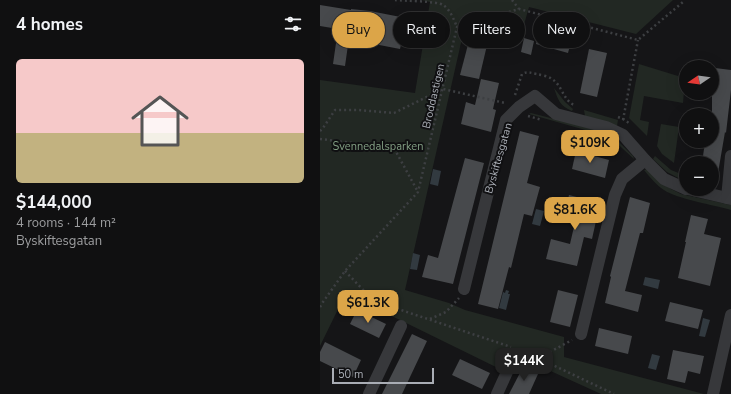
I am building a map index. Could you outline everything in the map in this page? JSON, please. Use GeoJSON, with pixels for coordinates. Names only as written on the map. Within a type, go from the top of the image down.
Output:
{"type":"FeatureCollection","features":[{"type":"Feature","properties":{"kind":"street","name":"Byskiftesgatan"},"geometry":{"type":"LineString","coordinates":[[464,288],[506,120],[519,107],[535,96],[556,114],[606,127],[620,134],[664,179],[679,186]]}},
{"type":"Feature","properties":{"kind":"street"},"geometry":{"type":"LineString","coordinates":[[729,198],[731,156]]}},
{"type":"Feature","properties":{"kind":"street"},"geometry":{"type":"LineString","coordinates":[[581,334],[615,195],[622,179],[645,160]]}},
{"type":"Feature","properties":{"kind":"street","name":"Byskiftesgatan"},"geometry":{"type":"LineString","coordinates":[[719,196],[729,198]]}},
{"type":"Feature","properties":{"kind":"street"},"geometry":{"type":"LineString","coordinates":[[713,394],[731,315]]}},
{"type":"Feature","properties":{"kind":"street"},"geometry":{"type":"LineString","coordinates":[[369,394],[401,326]]}},
{"type":"Feature","properties":{"kind":"street"},"geometry":{"type":"LineString","coordinates":[[497,394],[513,359]]}},
{"type":"Feature","properties":{"kind":"path"},"geometry":{"type":"LineString","coordinates":[[395,0],[427,2],[443,5],[451,14],[457,27],[519,9],[638,40]]}},
{"type":"Feature","properties":{"kind":"path"},"geometry":{"type":"LineString","coordinates":[[512,0],[519,9]]}},
{"type":"Feature","properties":{"kind":"path"},"geometry":{"type":"LineString","coordinates":[[620,134],[638,40],[683,2],[683,0]]}},
{"type":"Feature","properties":{"kind":"path","name":"Broddastigen"},"geometry":{"type":"LineString","coordinates":[[320,307],[321,301],[345,271],[418,192],[457,27]]}},
{"type":"Feature","properties":{"kind":"path"},"geometry":{"type":"LineString","coordinates":[[320,131],[335,110],[394,113],[443,89],[519,107]]}},
{"type":"Feature","properties":{"kind":"path"},"geometry":{"type":"LineString","coordinates":[[320,139],[394,148],[418,192]]}},
{"type":"Feature","properties":{"kind":"path"},"geometry":{"type":"LineString","coordinates":[[345,271],[368,295],[395,308],[529,353],[614,394]]}},
{"type":"Feature","properties":{"kind":"path"},"geometry":{"type":"LineString","coordinates":[[429,320],[446,312],[458,301],[464,288]]}},
{"type":"Feature","properties":{"kind":"path"},"geometry":{"type":"LineString","coordinates":[[529,353],[548,353],[581,334]]}},
{"type":"Feature","properties":{"kind":"green space","name":"Svennedalsparken"},"geometry":{"type":"Polygon","coordinates":[[[422,0],[673,0],[636,34],[590,22],[590,12],[549,12],[529,7],[525,21],[525,12],[458,12],[458,48],[460,48],[405,290],[449,303],[465,310],[564,337],[564,357],[704,394],[601,394],[511,353],[502,370],[345,295],[320,346],[320,80],[415,93],[422,48],[450,48],[450,12],[428,12],[430,2],[422,0]]]}},
{"type":"Feature","properties":{"kind":"green space"},"geometry":{"type":"Polygon","coordinates":[[[639,64],[678,76],[679,100],[683,100],[683,103],[644,96],[640,120],[649,122],[647,136],[629,118],[639,64]]]}},
{"type":"Feature","properties":{"kind":"green space"},"geometry":{"type":"Polygon","coordinates":[[[554,88],[565,102],[573,109],[572,111],[560,102],[554,88]]]}},
{"type":"Feature","properties":{"kind":"green space"},"geometry":{"type":"Polygon","coordinates":[[[584,110],[618,120],[617,126],[585,116],[584,110]]]}},
{"type":"Feature","properties":{"kind":"green space"},"geometry":{"type":"Polygon","coordinates":[[[531,113],[605,132],[619,142],[633,156],[634,159],[610,137],[529,114],[531,113]]]}},
{"type":"Feature","properties":{"kind":"green space"},"geometry":{"type":"Polygon","coordinates":[[[661,124],[679,127],[674,163],[662,154],[657,146],[661,124]]]}},
{"type":"Feature","properties":{"kind":"green space"},"geometry":{"type":"Polygon","coordinates":[[[655,156],[671,170],[679,173],[679,178],[667,172],[653,159],[655,156]]]}},
{"type":"Feature","properties":{"kind":"green space"},"geometry":{"type":"Polygon","coordinates":[[[648,169],[671,189],[679,193],[679,196],[690,196],[731,205],[731,210],[686,199],[670,193],[658,186],[644,170],[648,169]]]}},
{"type":"Feature","properties":{"kind":"shaded area"},"geometry":{"type":"Polygon","coordinates":[[[433,169],[441,171],[438,186],[430,184],[433,169]]]}},
{"type":"Feature","properties":{"kind":"shaded area"},"geometry":{"type":"Polygon","coordinates":[[[536,209],[544,211],[540,226],[532,224],[536,209]]]}},
{"type":"Feature","properties":{"kind":"shaded area"},"geometry":{"type":"Polygon","coordinates":[[[413,253],[420,255],[417,270],[410,269],[413,253]]]}},
{"type":"Feature","properties":{"kind":"shaded area"},"geometry":{"type":"Polygon","coordinates":[[[645,277],[660,280],[658,289],[643,285],[645,277]]]}},
{"type":"Feature","properties":{"kind":"shaded area"},"geometry":{"type":"Polygon","coordinates":[[[506,290],[509,291],[508,294],[510,294],[506,310],[499,308],[503,292],[505,293],[506,290]]]}},
{"type":"Feature","properties":{"kind":"shaded area"},"geometry":{"type":"Polygon","coordinates":[[[703,318],[710,320],[705,337],[699,336],[703,318]]]}},
{"type":"Feature","properties":{"kind":"shaded area"},"geometry":{"type":"Polygon","coordinates":[[[652,354],[660,356],[656,370],[648,368],[652,354]]]}},
{"type":"Feature","properties":{"kind":"building"},"geometry":{"type":"Polygon","coordinates":[[[320,5],[375,12],[332,12],[332,28],[320,26],[320,5]]]}},
{"type":"Feature","properties":{"kind":"building"},"geometry":{"type":"Polygon","coordinates":[[[385,14],[393,16],[393,48],[385,46],[385,14]]]}},
{"type":"Feature","properties":{"kind":"building"},"geometry":{"type":"Polygon","coordinates":[[[525,38],[533,41],[531,55],[521,52],[522,48],[525,48],[525,38]]]}},
{"type":"Feature","properties":{"kind":"building"},"geometry":{"type":"Polygon","coordinates":[[[335,48],[348,48],[345,66],[333,64],[335,48]]]}},
{"type":"Feature","properties":{"kind":"building"},"geometry":{"type":"Polygon","coordinates":[[[467,48],[486,48],[479,79],[460,75],[467,48]]]}},
{"type":"Feature","properties":{"kind":"building"},"geometry":{"type":"Polygon","coordinates":[[[550,48],[569,48],[568,53],[550,48]]]}},
{"type":"Feature","properties":{"kind":"building"},"geometry":{"type":"Polygon","coordinates":[[[589,49],[607,53],[597,97],[580,93],[589,49]]]}},
{"type":"Feature","properties":{"kind":"building"},"geometry":{"type":"Polygon","coordinates":[[[719,68],[731,70],[731,90],[726,133],[725,132],[719,167],[719,156],[703,156],[704,148],[719,148],[719,108],[712,108],[712,100],[719,100],[719,68]]]}},
{"type":"Feature","properties":{"kind":"building"},"geometry":{"type":"Polygon","coordinates":[[[481,79],[499,83],[493,109],[496,110],[491,132],[461,124],[466,102],[475,105],[481,79]]]}},
{"type":"Feature","properties":{"kind":"building"},"geometry":{"type":"Polygon","coordinates":[[[520,131],[539,136],[527,183],[540,187],[532,216],[524,214],[511,268],[509,267],[498,309],[478,304],[520,131]]]}},
{"type":"Feature","properties":{"kind":"building"},"geometry":{"type":"Polygon","coordinates":[[[576,151],[609,160],[605,178],[572,169],[576,151]]]}},
{"type":"Feature","properties":{"kind":"building"},"geometry":{"type":"Polygon","coordinates":[[[465,158],[484,163],[453,284],[422,277],[428,255],[438,258],[465,158]]]}},
{"type":"Feature","properties":{"kind":"building"},"geometry":{"type":"Polygon","coordinates":[[[569,195],[600,203],[592,239],[584,237],[577,266],[546,259],[551,239],[570,244],[576,218],[564,215],[569,195]]]}},
{"type":"Feature","properties":{"kind":"building"},"geometry":{"type":"Polygon","coordinates":[[[630,197],[650,203],[643,233],[640,233],[625,291],[642,295],[638,312],[605,303],[610,276],[630,197]]]}},
{"type":"Feature","properties":{"kind":"building"},"geometry":{"type":"Polygon","coordinates":[[[691,215],[708,219],[704,234],[721,238],[710,286],[678,278],[691,215]]]}},
{"type":"Feature","properties":{"kind":"building"},"geometry":{"type":"Polygon","coordinates":[[[558,290],[578,295],[570,327],[550,322],[558,290]]]}},
{"type":"Feature","properties":{"kind":"building"},"geometry":{"type":"Polygon","coordinates":[[[670,302],[703,310],[698,329],[665,321],[670,302]]]}},
{"type":"Feature","properties":{"kind":"building"},"geometry":{"type":"Polygon","coordinates":[[[357,310],[386,324],[379,338],[350,324],[357,310]]]}},
{"type":"Feature","properties":{"kind":"building"},"geometry":{"type":"Polygon","coordinates":[[[599,328],[632,336],[628,354],[595,346],[599,328]]]}},
{"type":"Feature","properties":{"kind":"building"},"geometry":{"type":"Polygon","coordinates":[[[412,334],[427,341],[402,394],[382,394],[412,334]]]}},
{"type":"Feature","properties":{"kind":"building"},"geometry":{"type":"Polygon","coordinates":[[[325,342],[361,360],[353,377],[320,361],[320,352],[325,342]]]}},
{"type":"Feature","properties":{"kind":"building"},"geometry":{"type":"Polygon","coordinates":[[[673,350],[704,356],[700,374],[688,371],[685,383],[667,379],[673,350]]]}},
{"type":"Feature","properties":{"kind":"building"},"geometry":{"type":"Polygon","coordinates":[[[460,359],[490,373],[482,389],[452,375],[460,359]]]}},
{"type":"Feature","properties":{"kind":"building"},"geometry":{"type":"Polygon","coordinates":[[[523,367],[538,374],[529,394],[509,394],[523,367]]]}}]}
